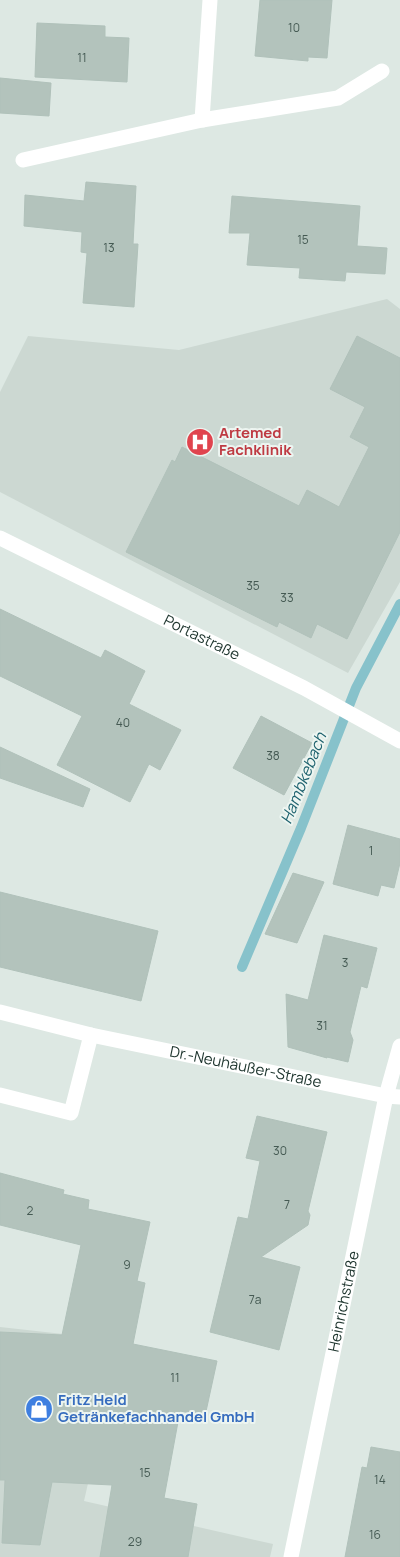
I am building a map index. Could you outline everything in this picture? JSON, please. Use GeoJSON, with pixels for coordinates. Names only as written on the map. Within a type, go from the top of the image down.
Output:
{"type":"FeatureCollection","features":[{"type":"Feature","properties":{"kind":"street"},"geometry":{"type":"LineString","coordinates":[[202,120],[210,0]]}},
{"type":"Feature","properties":{"kind":"street"},"geometry":{"type":"LineString","coordinates":[[23,160],[202,120],[338,98],[382,71]]}},
{"type":"Feature","properties":{"kind":"street","name":"Portastraße"},"geometry":{"type":"LineString","coordinates":[[0,538],[304,688],[400,741]]}},
{"type":"Feature","properties":{"kind":"street","name":"Dr.-Neuhäußer-Straße"},"geometry":{"type":"LineString","coordinates":[[0,1012],[91,1035],[393,1097]]}},
{"type":"Feature","properties":{"kind":"street"},"geometry":{"type":"LineString","coordinates":[[0,1095],[71,1113],[91,1035]]}},
{"type":"Feature","properties":{"kind":"street","name":"Heinrichstraße"},"geometry":{"type":"LineString","coordinates":[[291,1557],[393,1097],[400,1046]]}},
{"type":"Feature","properties":{"kind":"shaded area","name":"Artemed Fachklinik"},"geometry":{"type":"Polygon","coordinates":[[[387,299],[400,309],[400,582],[348,673],[0,492],[0,392],[28,336],[179,350],[387,299]]]}},
{"type":"Feature","properties":{"kind":"shaded area"},"geometry":{"type":"Polygon","coordinates":[[[0,1327],[81,1336],[104,1413],[84,1501],[273,1544],[270,1557],[0,1557],[0,1327]]]}},
{"type":"Feature","properties":{"kind":"building"},"geometry":{"type":"Polygon","coordinates":[[[260,0],[332,0],[327,58],[308,57],[308,61],[255,56],[260,0]]]}},
{"type":"Feature","properties":{"kind":"building"},"geometry":{"type":"Polygon","coordinates":[[[37,23],[105,26],[105,37],[129,38],[127,82],[35,77],[37,23]]]}},
{"type":"Feature","properties":{"kind":"building"},"geometry":{"type":"Polygon","coordinates":[[[0,78],[51,83],[49,116],[0,113],[0,78]]]}},
{"type":"Feature","properties":{"kind":"building"},"geometry":{"type":"Polygon","coordinates":[[[86,182],[136,186],[133,244],[138,244],[134,307],[83,303],[87,253],[81,252],[82,232],[24,226],[25,195],[84,201],[86,182]]]}},
{"type":"Feature","properties":{"kind":"building"},"geometry":{"type":"Polygon","coordinates":[[[232,196],[360,206],[357,246],[387,248],[385,274],[346,272],[345,281],[299,278],[300,268],[247,265],[250,233],[229,233],[232,196]]]}},
{"type":"Feature","properties":{"kind":"building"},"geometry":{"type":"Polygon","coordinates":[[[357,336],[400,358],[400,532],[347,639],[317,624],[311,638],[279,622],[277,627],[126,552],[172,460],[175,462],[182,447],[299,506],[307,490],[339,507],[369,447],[350,437],[365,407],[330,389],[357,336]]]}},
{"type":"Feature","properties":{"kind":"building"},"geometry":{"type":"Polygon","coordinates":[[[0,609],[101,658],[105,650],[145,671],[129,704],[181,730],[160,770],[149,764],[130,802],[57,765],[82,716],[0,676],[0,609]]]}},
{"type":"Feature","properties":{"kind":"building"},"geometry":{"type":"Polygon","coordinates":[[[261,716],[312,743],[284,795],[233,768],[261,716]]]}},
{"type":"Feature","properties":{"kind":"building"},"geometry":{"type":"Polygon","coordinates":[[[0,747],[90,789],[83,807],[0,778],[0,747]]]}},
{"type":"Feature","properties":{"kind":"building"},"geometry":{"type":"Polygon","coordinates":[[[348,825],[400,839],[400,863],[394,888],[381,885],[378,896],[333,884],[348,825]]]}},
{"type":"Feature","properties":{"kind":"building"},"geometry":{"type":"Polygon","coordinates":[[[293,873],[324,882],[297,943],[265,934],[293,873]]]}},
{"type":"Feature","properties":{"kind":"building"},"geometry":{"type":"Polygon","coordinates":[[[0,892],[158,931],[141,1001],[0,967],[0,892]]]}},
{"type":"Feature","properties":{"kind":"building"},"geometry":{"type":"Polygon","coordinates":[[[324,935],[377,948],[367,988],[361,986],[350,1032],[353,1040],[348,1062],[288,1047],[286,994],[308,1000],[324,935]]]}},
{"type":"Feature","properties":{"kind":"building"},"geometry":{"type":"Polygon","coordinates":[[[257,1116],[327,1132],[308,1211],[310,1215],[308,1225],[261,1257],[300,1267],[279,1350],[210,1332],[238,1217],[248,1219],[260,1161],[246,1158],[257,1116]]]}},
{"type":"Feature","properties":{"kind":"building"},"geometry":{"type":"Polygon","coordinates":[[[0,1173],[64,1190],[63,1194],[89,1200],[88,1209],[150,1222],[137,1281],[145,1283],[133,1344],[217,1361],[205,1416],[180,1411],[164,1498],[197,1504],[188,1557],[100,1557],[112,1485],[52,1482],[40,1545],[2,1543],[5,1480],[0,1480],[0,1332],[62,1335],[81,1245],[0,1225],[0,1173]]]}},
{"type":"Feature","properties":{"kind":"building"},"geometry":{"type":"Polygon","coordinates":[[[371,1447],[400,1452],[400,1557],[345,1557],[362,1467],[367,1468],[371,1447]]]}},
{"type":"Feature","properties":{"kind":"waterway","name":"Hambkebach"},"geometry":{"type":"LineString","coordinates":[[242,967],[301,828],[356,688],[400,604]]}},
{"type":"Feature","properties":{"kind":"place","name":"Artemed Fachklinik"},"geometry":{"type":"Point","coordinates":[200,442]}},
{"type":"Feature","properties":{"kind":"place","name":"Fritz Held Getränkefachhandel GmbH"},"geometry":{"type":"Point","coordinates":[39,1409]}}]}
